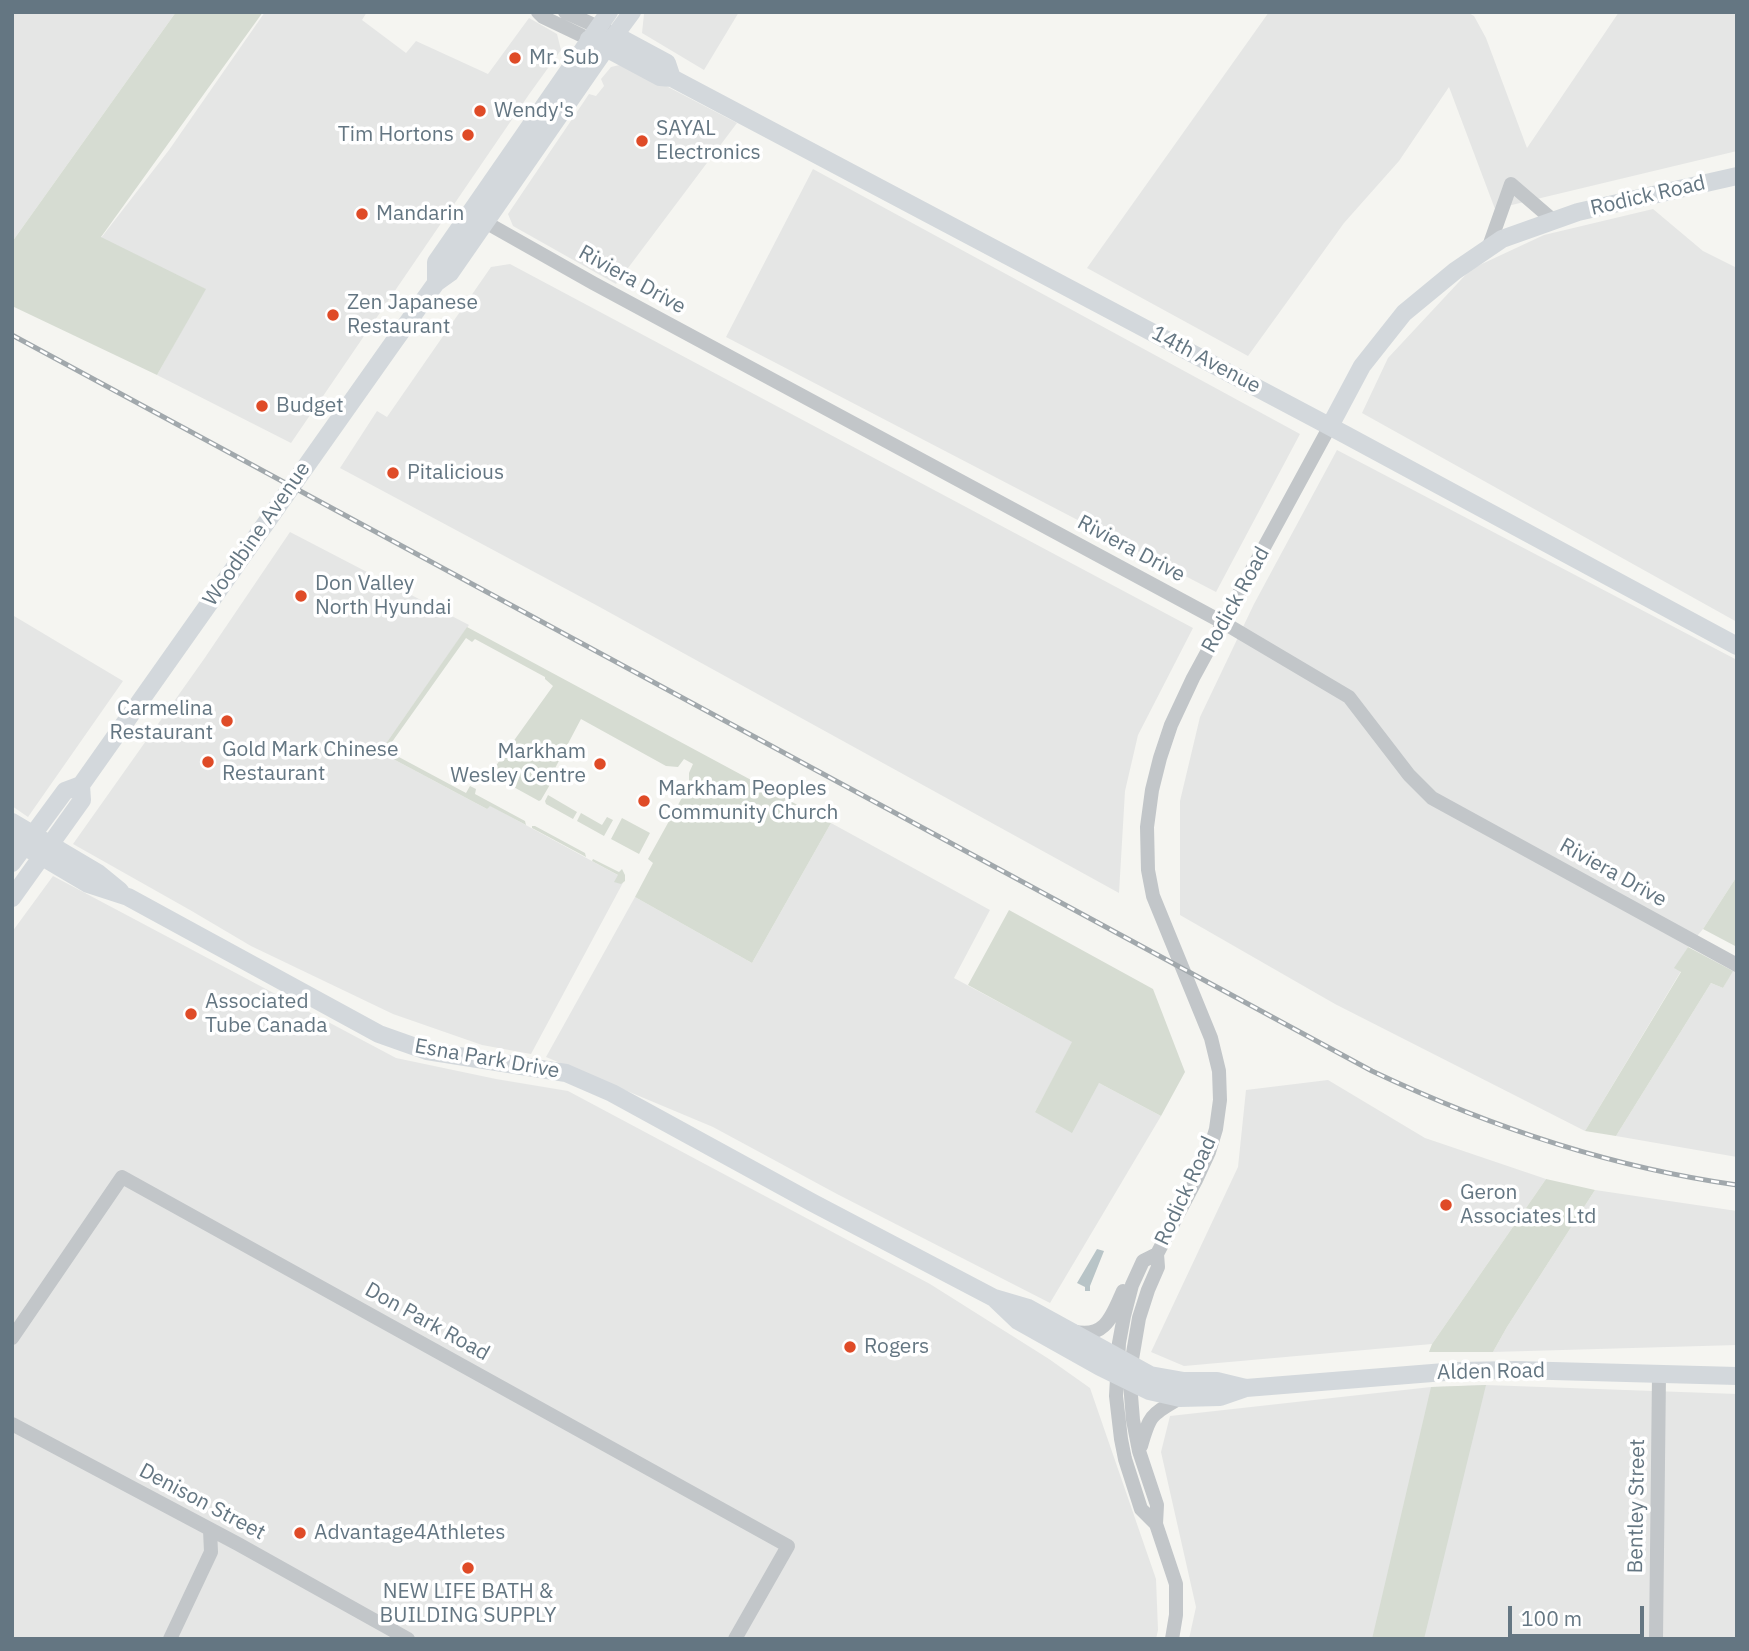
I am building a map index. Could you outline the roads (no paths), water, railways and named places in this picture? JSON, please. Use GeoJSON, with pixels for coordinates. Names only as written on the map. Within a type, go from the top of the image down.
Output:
{"type":"FeatureCollection","features":[{"type":"Feature","properties":{"kind":"main road","name":"Woodbine Avenue"},"geometry":{"type":"LineString","coordinates":[[479,218],[517,177],[563,94],[604,32],[632,12]]}},
{"type":"Feature","properties":{"kind":"main road","name":"14th Avenue"},"geometry":{"type":"LineString","coordinates":[[604,32],[667,63],[672,78],[1330,426],[1737,646]]}},
{"type":"Feature","properties":{"kind":"main road","name":"Woodbine Avenue"},"geometry":{"type":"LineString","coordinates":[[12,863],[23,840],[65,790],[80,785],[436,283],[450,273],[536,119],[563,94]]}},
{"type":"Feature","properties":{"kind":"main road","name":"Rodick Road"},"geometry":{"type":"LineString","coordinates":[[1330,426],[1362,366],[1404,313],[1455,271],[1502,239],[1578,212],[1737,176]]}},
{"type":"Feature","properties":{"kind":"main road","name":"Woodbine Avenue"},"geometry":{"type":"LineString","coordinates":[[12,898],[82,800],[80,785]]}},
{"type":"Feature","properties":{"kind":"main road","name":"Esna Park Drive"},"geometry":{"type":"LineString","coordinates":[[12,822],[23,840],[98,873],[128,897],[379,1034],[427,1051],[566,1073],[612,1093],[994,1298],[1028,1308],[1068,1330],[1124,1370]]}},
{"type":"Feature","properties":{"kind":"main road","name":"Esna Park Drive"},"geometry":{"type":"LineString","coordinates":[[994,1298],[1018,1321],[1124,1370]]}},
{"type":"Feature","properties":{"kind":"main road","name":"Alden Road"},"geometry":{"type":"LineString","coordinates":[[1124,1370],[1184,1381],[1217,1381],[1246,1388]]}},
{"type":"Feature","properties":{"kind":"main road","name":"Alden Road"},"geometry":{"type":"LineString","coordinates":[[1124,1370],[1149,1391],[1180,1398],[1220,1397],[1246,1388],[1470,1371],[1737,1376]]}},
{"type":"Feature","properties":{"kind":"street","name":"14th Avenue"},"geometry":{"type":"LineString","coordinates":[[538,12],[543,17],[604,32]]}},
{"type":"Feature","properties":{"kind":"street","name":"14th Avenue"},"geometry":{"type":"LineString","coordinates":[[565,12],[604,32]]}},
{"type":"Feature","properties":{"kind":"street"},"geometry":{"type":"LineString","coordinates":[[1488,249],[1511,184],[1554,220]]}},
{"type":"Feature","properties":{"kind":"street","name":"Riviera Drive"},"geometry":{"type":"LineString","coordinates":[[479,218],[593,284],[1224,623],[1349,697],[1409,775],[1432,798],[1737,965]]}},
{"type":"Feature","properties":{"kind":"street","name":"Rodick Road"},"geometry":{"type":"LineString","coordinates":[[1124,1370],[1148,1290],[1158,1267],[1150,1257],[1209,1152],[1220,1100],[1215,1052],[1153,896],[1148,870],[1147,827],[1153,790],[1171,725],[1193,678],[1330,426]]}},
{"type":"Feature","properties":{"kind":"street","name":"Don Park Road"},"geometry":{"type":"LineString","coordinates":[[12,1338],[122,1177],[789,1546],[735,1639]]}},
{"type":"Feature","properties":{"kind":"street"},"geometry":{"type":"LineString","coordinates":[[1068,1330],[1086,1335],[1099,1329],[1111,1318],[1125,1286],[1150,1257]]}},
{"type":"Feature","properties":{"kind":"street"},"geometry":{"type":"LineString","coordinates":[[1124,1370],[1139,1451],[1157,1505],[1156,1524],[1176,1584],[1177,1601],[1172,1639]]}},
{"type":"Feature","properties":{"kind":"street"},"geometry":{"type":"LineString","coordinates":[[1124,1370],[1116,1396],[1117,1418],[1125,1459],[1141,1508],[1156,1524]]}},
{"type":"Feature","properties":{"kind":"street","name":"Bentley Street"},"geometry":{"type":"LineString","coordinates":[[1656,1639],[1659,1375]]}},
{"type":"Feature","properties":{"kind":"street"},"geometry":{"type":"LineString","coordinates":[[1139,1451],[1147,1425],[1154,1414],[1180,1398]]}},
{"type":"Feature","properties":{"kind":"street","name":"Denison Street"},"geometry":{"type":"LineString","coordinates":[[12,1424],[408,1639]]}},
{"type":"Feature","properties":{"kind":"street"},"geometry":{"type":"LineString","coordinates":[[170,1639],[211,1552],[210,1530]]}},
{"type":"Feature","properties":{"kind":"railway"},"geometry":{"type":"LineString","coordinates":[[12,335],[1372,1071],[1460,1109],[1550,1142],[1642,1167],[1737,1185]]}},
{"type":"Feature","properties":{"kind":"place","name":"Mr. Sub"},"geometry":{"type":"Point","coordinates":[515,58]}},
{"type":"Feature","properties":{"kind":"place","name":"Wendy's"},"geometry":{"type":"Point","coordinates":[480,111]}},
{"type":"Feature","properties":{"kind":"place","name":"Tim Hortons"},"geometry":{"type":"Point","coordinates":[468,135]}},
{"type":"Feature","properties":{"kind":"place","name":"SAYAL Electronics"},"geometry":{"type":"Point","coordinates":[642,141]}},
{"type":"Feature","properties":{"kind":"place","name":"Mandarin"},"geometry":{"type":"Point","coordinates":[362,214]}},
{"type":"Feature","properties":{"kind":"place","name":"Zen Japanese Restaurant"},"geometry":{"type":"Point","coordinates":[333,315]}},
{"type":"Feature","properties":{"kind":"place","name":"Budget"},"geometry":{"type":"Point","coordinates":[262,406]}},
{"type":"Feature","properties":{"kind":"place","name":"Pitalicious"},"geometry":{"type":"Point","coordinates":[393,473]}},
{"type":"Feature","properties":{"kind":"place","name":"Don Valley North Hyundai"},"geometry":{"type":"Point","coordinates":[301,596]}},
{"type":"Feature","properties":{"kind":"place","name":"Carmelina Restaurant"},"geometry":{"type":"Point","coordinates":[227,721]}},
{"type":"Feature","properties":{"kind":"place","name":"Gold Mark Chinese Restaurant"},"geometry":{"type":"Point","coordinates":[208,762]}},
{"type":"Feature","properties":{"kind":"place","name":"Markham Wesley Centre"},"geometry":{"type":"Point","coordinates":[600,764]}},
{"type":"Feature","properties":{"kind":"place","name":"Markham Peoples Community Church"},"geometry":{"type":"Point","coordinates":[644,801]}},
{"type":"Feature","properties":{"kind":"place","name":"Associated Tube Canada"},"geometry":{"type":"Point","coordinates":[191,1014]}},
{"type":"Feature","properties":{"kind":"place","name":"Geron Associates Ltd"},"geometry":{"type":"Point","coordinates":[1446,1205]}},
{"type":"Feature","properties":{"kind":"place","name":"Rogers"},"geometry":{"type":"Point","coordinates":[850,1347]}},
{"type":"Feature","properties":{"kind":"place","name":"Advantage4Athletes"},"geometry":{"type":"Point","coordinates":[300,1533]}},
{"type":"Feature","properties":{"kind":"place","name":"NEW LIFE BATH & BUILDING SUPPLY"},"geometry":{"type":"Point","coordinates":[468,1568]}}]}
